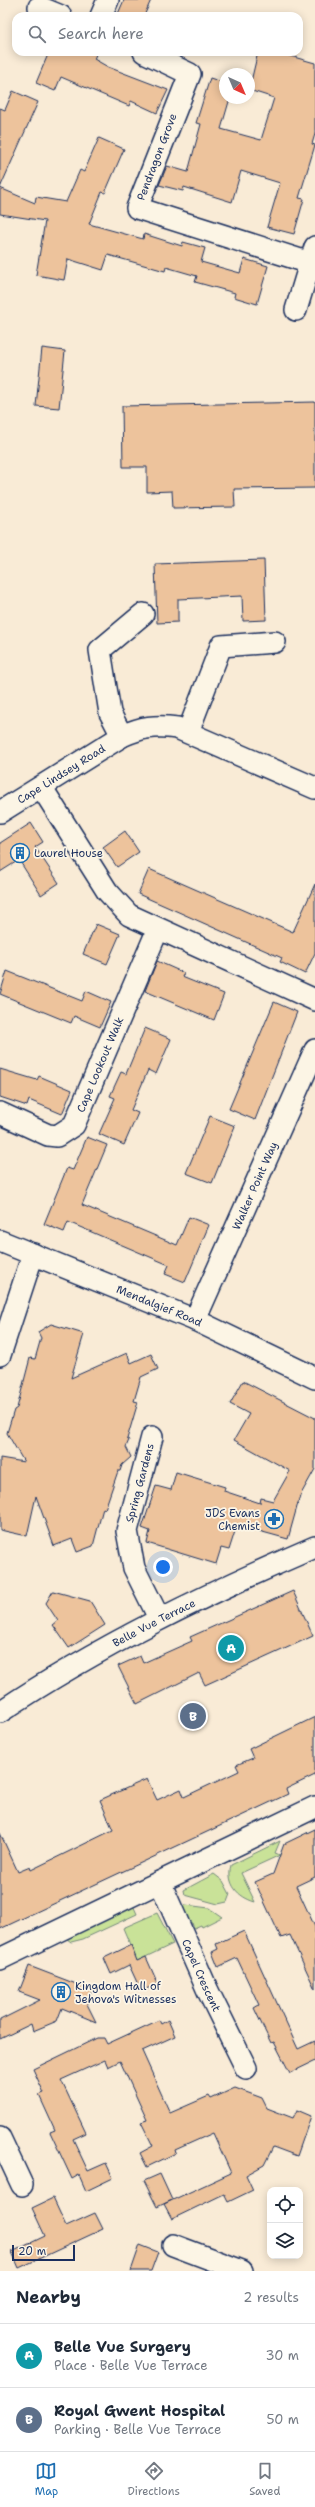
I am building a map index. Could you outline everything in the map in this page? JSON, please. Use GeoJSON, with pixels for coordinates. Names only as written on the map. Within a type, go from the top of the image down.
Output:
{"type":"FeatureCollection","features":[{"type":"Feature","properties":{"kind":"street"},"geometry":{"type":"LineString","coordinates":[[103,12],[108,0]]}},
{"type":"Feature","properties":{"kind":"street"},"geometry":{"type":"LineString","coordinates":[[39,7],[51,12]]}},
{"type":"Feature","properties":{"kind":"street","name":"Pendragon Grove"},"geometry":{"type":"LineString","coordinates":[[152,56],[190,74],[137,208],[313,255]]}},
{"type":"Feature","properties":{"kind":"street"},"geometry":{"type":"LineString","coordinates":[[296,310],[313,255]]}},
{"type":"Feature","properties":{"kind":"street"},"geometry":{"type":"LineString","coordinates":[[122,736],[110,713],[100,650],[143,614]]}},
{"type":"Feature","properties":{"kind":"street"},"geometry":{"type":"LineString","coordinates":[[188,732],[221,646],[275,642]]}},
{"type":"Feature","properties":{"kind":"street","name":"Cape Lindsey Road"},"geometry":{"type":"LineString","coordinates":[[0,812],[42,788],[122,736],[136,730],[158,725],[177,728],[188,732],[315,788]]}},
{"type":"Feature","properties":{"kind":"street"},"geometry":{"type":"LineString","coordinates":[[42,788],[116,903],[129,915],[315,1000]]}},
{"type":"Feature","properties":{"kind":"street","name":"Cape Lookout Walk"},"geometry":{"type":"LineString","coordinates":[[0,1113],[48,1135],[57,1136],[74,1125],[158,929]]}},
{"type":"Feature","properties":{"kind":"street","name":"Walker Point Way"},"geometry":{"type":"LineString","coordinates":[[195,1320],[315,1050]]}},
{"type":"Feature","properties":{"kind":"street","name":"Mendalgief Road"},"geometry":{"type":"LineString","coordinates":[[0,1241],[195,1320],[315,1378]]}},
{"type":"Feature","properties":{"kind":"street"},"geometry":{"type":"LineString","coordinates":[[0,1355],[33,1254]]}},
{"type":"Feature","properties":{"kind":"street","name":"Spring Gardens"},"geometry":{"type":"LineString","coordinates":[[152,1438],[127,1530],[134,1568],[159,1618]]}},
{"type":"Feature","properties":{"kind":"street","name":"Belle Vue Terrace"},"geometry":{"type":"LineString","coordinates":[[0,1712],[52,1677],[159,1618],[315,1547]]}},
{"type":"Feature","properties":{"kind":"street"},"geometry":{"type":"LineString","coordinates":[[0,1959],[315,1807]]}},
{"type":"Feature","properties":{"kind":"street","name":"Capel Crescent"},"geometry":{"type":"LineString","coordinates":[[160,1882],[205,1985],[246,2068]]}},
{"type":"Feature","properties":{"kind":"street"},"geometry":{"type":"LineString","coordinates":[[0,2138],[22,2185]]}},
{"type":"Feature","properties":{"kind":"street"},"geometry":{"type":"LineString","coordinates":[[173,2245],[242,2271]]}},
{"type":"Feature","properties":{"kind":"green space"},"geometry":{"type":"Polygon","coordinates":[[[280,1841],[275,1853],[280,1855],[241,1873],[255,1902],[243,1897],[232,1884],[230,1878],[231,1865],[280,1841]]]}},
{"type":"Feature","properties":{"kind":"green space"},"geometry":{"type":"Polygon","coordinates":[[[214,1874],[223,1881],[230,1894],[227,1902],[218,1904],[185,1895],[184,1890],[214,1874]]]}},
{"type":"Feature","properties":{"kind":"green space"},"geometry":{"type":"Polygon","coordinates":[[[132,1903],[137,1914],[83,1939],[71,1942],[62,1935],[132,1903]]]}},
{"type":"Feature","properties":{"kind":"green space"},"geometry":{"type":"Polygon","coordinates":[[[186,1905],[209,1908],[222,1917],[202,1927],[201,1925],[194,1928],[192,1923],[181,1923],[173,1907],[186,1905]]]}},
{"type":"Feature","properties":{"kind":"green space"},"geometry":{"type":"Polygon","coordinates":[[[157,1913],[173,1944],[137,1961],[123,1928],[157,1913]]]}},
{"type":"Feature","properties":{"kind":"building"},"geometry":{"type":"Polygon","coordinates":[[[124,0],[151,0],[146,12],[119,12],[124,0]]]}},
{"type":"Feature","properties":{"kind":"building"},"geometry":{"type":"Polygon","coordinates":[[[47,56],[95,56],[94,59],[108,67],[168,90],[157,113],[131,101],[129,106],[61,77],[55,91],[36,83],[47,56]]]}},
{"type":"Feature","properties":{"kind":"building"},"geometry":{"type":"Polygon","coordinates":[[[257,56],[290,56],[315,63],[315,134],[312,144],[315,145],[299,198],[304,199],[294,234],[267,227],[280,183],[241,171],[232,202],[184,187],[183,191],[159,185],[167,166],[188,172],[201,124],[196,123],[210,78],[219,81],[219,104],[228,104],[221,129],[261,140],[274,98],[255,92],[254,68],[257,56]]]}},
{"type":"Feature","properties":{"kind":"building"},"geometry":{"type":"Polygon","coordinates":[[[13,91],[38,102],[0,188],[0,108],[5,110],[13,91]]]}},
{"type":"Feature","properties":{"kind":"building"},"geometry":{"type":"Polygon","coordinates":[[[99,138],[124,149],[105,193],[102,192],[89,224],[143,239],[144,234],[182,246],[183,242],[205,248],[201,262],[240,273],[244,259],[268,266],[257,304],[234,297],[235,293],[195,282],[197,276],[166,267],[165,271],[108,255],[103,270],[68,259],[64,280],[36,275],[45,221],[0,214],[0,188],[35,203],[36,197],[66,202],[80,170],[84,172],[99,138]]]}},
{"type":"Feature","properties":{"kind":"building"},"geometry":{"type":"Polygon","coordinates":[[[42,348],[65,351],[59,408],[36,406],[42,348]]]}},
{"type":"Feature","properties":{"kind":"building"},"geometry":{"type":"Polygon","coordinates":[[[315,402],[315,488],[234,489],[235,507],[173,508],[172,491],[147,492],[147,467],[123,467],[122,406],[315,402]]]}},
{"type":"Feature","properties":{"kind":"building"},"geometry":{"type":"Polygon","coordinates":[[[264,560],[266,620],[243,621],[242,596],[178,599],[178,622],[157,623],[155,564],[264,560]]]}},
{"type":"Feature","properties":{"kind":"building","name":"Laurel House"},"geometry":{"type":"Polygon","coordinates":[[[31,823],[43,842],[35,847],[59,883],[41,895],[19,860],[0,872],[0,843],[31,823]]]}},
{"type":"Feature","properties":{"kind":"building"},"geometry":{"type":"Polygon","coordinates":[[[125,831],[139,852],[117,867],[103,847],[125,831]]]}},
{"type":"Feature","properties":{"kind":"building"},"geometry":{"type":"Polygon","coordinates":[[[149,869],[293,932],[315,884],[315,953],[305,974],[280,962],[282,958],[138,894],[149,869]]]}},
{"type":"Feature","properties":{"kind":"building"},"geometry":{"type":"Polygon","coordinates":[[[96,924],[120,934],[107,964],[83,954],[96,924]]]}},
{"type":"Feature","properties":{"kind":"building"},"geometry":{"type":"Polygon","coordinates":[[[157,961],[184,973],[182,977],[224,994],[214,1020],[145,991],[157,961]]]}},
{"type":"Feature","properties":{"kind":"building"},"geometry":{"type":"Polygon","coordinates":[[[7,971],[82,1001],[86,991],[111,1002],[100,1027],[74,1016],[71,1023],[0,994],[7,971]]]}},
{"type":"Feature","properties":{"kind":"building"},"geometry":{"type":"Polygon","coordinates":[[[274,1002],[297,1012],[255,1120],[229,1109],[274,1002]]]}},
{"type":"Feature","properties":{"kind":"building"},"geometry":{"type":"Polygon","coordinates":[[[145,1028],[171,1039],[156,1074],[148,1070],[131,1110],[138,1113],[124,1145],[99,1134],[115,1098],[110,1096],[121,1072],[126,1074],[145,1028]]]}},
{"type":"Feature","properties":{"kind":"building"},"geometry":{"type":"Polygon","coordinates":[[[0,1069],[37,1080],[39,1076],[72,1090],[62,1114],[29,1100],[27,1106],[0,1097],[0,1069]]]}},
{"type":"Feature","properties":{"kind":"building"},"geometry":{"type":"Polygon","coordinates":[[[210,1116],[235,1126],[212,1183],[186,1173],[210,1116]]]}},
{"type":"Feature","properties":{"kind":"building"},"geometry":{"type":"Polygon","coordinates":[[[87,1137],[107,1145],[82,1205],[177,1245],[189,1217],[209,1225],[185,1282],[165,1274],[169,1265],[68,1222],[64,1232],[44,1224],[67,1168],[73,1170],[87,1137]]]}},
{"type":"Feature","properties":{"kind":"building"},"geometry":{"type":"Polygon","coordinates":[[[51,1324],[84,1334],[71,1378],[127,1353],[131,1363],[151,1354],[158,1369],[141,1377],[134,1401],[138,1402],[126,1447],[131,1457],[122,1465],[120,1471],[118,1471],[105,1509],[103,1508],[93,1546],[77,1552],[72,1539],[54,1546],[36,1496],[27,1536],[0,1530],[0,1458],[24,1462],[7,1433],[14,1410],[17,1408],[30,1358],[35,1359],[41,1338],[38,1332],[51,1324]]]}},
{"type":"Feature","properties":{"kind":"building"},"geometry":{"type":"Polygon","coordinates":[[[243,1381],[315,1418],[315,1469],[300,1496],[288,1539],[237,1525],[229,1550],[221,1548],[216,1564],[147,1543],[150,1531],[142,1528],[156,1486],[171,1490],[176,1472],[225,1487],[224,1491],[260,1503],[261,1498],[273,1501],[290,1471],[234,1440],[249,1414],[230,1404],[243,1381]]]}},
{"type":"Feature","properties":{"kind":"building"},"geometry":{"type":"Polygon","coordinates":[[[53,1591],[90,1601],[105,1625],[69,1648],[53,1625],[58,1621],[46,1603],[53,1591]]]}},
{"type":"Feature","properties":{"kind":"building"},"geometry":{"type":"Polygon","coordinates":[[[293,1591],[313,1636],[205,1685],[199,1673],[137,1704],[118,1666],[140,1656],[143,1663],[192,1641],[190,1637],[293,1591]]]}},
{"type":"Feature","properties":{"kind":"building"},"geometry":{"type":"Polygon","coordinates":[[[315,1717],[315,1775],[286,1789],[288,1794],[0,1929],[0,1833],[18,1872],[30,1867],[31,1870],[113,1830],[100,1800],[147,1779],[157,1800],[181,1789],[184,1797],[239,1771],[236,1765],[253,1758],[249,1749],[315,1717]]]}},
{"type":"Feature","properties":{"kind":"building"},"geometry":{"type":"Polygon","coordinates":[[[315,1829],[315,1877],[296,1886],[315,1927],[315,1989],[290,1935],[281,1938],[255,1882],[273,1874],[284,1844],[315,1829]]]}},
{"type":"Feature","properties":{"kind":"building"},"geometry":{"type":"Polygon","coordinates":[[[244,1931],[298,2049],[315,2041],[315,2061],[290,2073],[274,2042],[271,2043],[254,2008],[259,2005],[237,1958],[218,1967],[212,1952],[218,1949],[216,1944],[244,1931]]]}},
{"type":"Feature","properties":{"kind":"building"},"geometry":{"type":"Polygon","coordinates":[[[131,1945],[137,1961],[146,1957],[158,1984],[141,1991],[129,1965],[111,1974],[104,1958],[131,1945]]]}},
{"type":"Feature","properties":{"kind":"building"},"geometry":{"type":"Polygon","coordinates":[[[29,1966],[92,1990],[87,2004],[96,2022],[62,2008],[57,2021],[33,2031],[31,2024],[0,2039],[0,2020],[40,2000],[19,1992],[29,1966]]]}},
{"type":"Feature","properties":{"kind":"building"},"geometry":{"type":"Polygon","coordinates":[[[159,2020],[161,2024],[168,2020],[175,2036],[142,2051],[170,2113],[209,2096],[211,2099],[235,2088],[262,2098],[267,2108],[293,2118],[297,2110],[311,2116],[297,2156],[273,2147],[264,2165],[246,2175],[253,2190],[228,2202],[224,2194],[172,2219],[164,2204],[231,2173],[213,2133],[175,2150],[176,2153],[147,2167],[140,2153],[153,2146],[141,2122],[147,2120],[120,2061],[108,2067],[105,2060],[61,2080],[86,2133],[73,2139],[88,2171],[106,2163],[113,2178],[86,2191],[79,2175],[72,2179],[50,2132],[55,2130],[39,2095],[44,2093],[33,2069],[97,2038],[104,2038],[107,2044],[159,2020]]]}},
{"type":"Feature","properties":{"kind":"building"},"geometry":{"type":"Polygon","coordinates":[[[160,2174],[172,2200],[157,2207],[144,2181],[160,2174]]]}},
{"type":"Feature","properties":{"kind":"building"},"geometry":{"type":"Polygon","coordinates":[[[53,2198],[66,2226],[95,2213],[103,2229],[19,2268],[12,2252],[45,2236],[32,2208],[53,2198]]]}},
{"type":"Feature","properties":{"kind":"building"},"geometry":{"type":"Polygon","coordinates":[[[140,2245],[158,2252],[151,2271],[131,2271],[140,2245]]]}},
{"type":"Feature","properties":{"kind":"place","name":"Laurel House"},"geometry":{"type":"Point","coordinates":[20,853]}},
{"type":"Feature","properties":{"kind":"place","name":"JDS Evans Chemist"},"geometry":{"type":"Point","coordinates":[274,1519]}},
{"type":"Feature","properties":{"kind":"place","name":"Belle Vue Surgery"},"geometry":{"type":"Point","coordinates":[231,1648]}},
{"type":"Feature","properties":{"kind":"place","name":"Royal Gwent Hospital"},"geometry":{"type":"Point","coordinates":[193,1716]}},
{"type":"Feature","properties":{"kind":"place","name":"Kingdom Hall of Jehova's Witnesses"},"geometry":{"type":"Point","coordinates":[61,1992]}}]}
